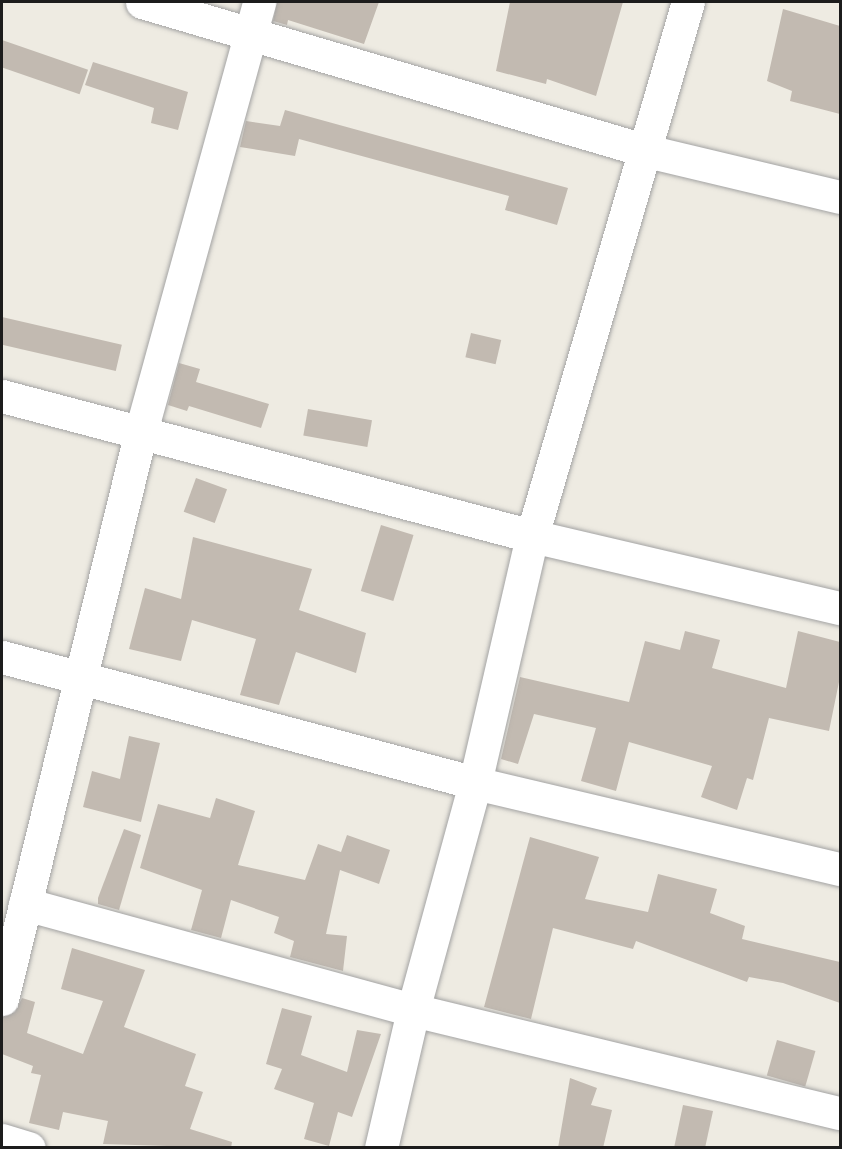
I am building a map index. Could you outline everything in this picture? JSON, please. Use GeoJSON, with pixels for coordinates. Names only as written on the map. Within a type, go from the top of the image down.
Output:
{"type":"FeatureCollection","features":[{"type":"Feature","properties":{"kind":"street"},"geometry":{"type":"LineString","coordinates":[[142,2],[255,16],[647,151],[840,197]]}},
{"type":"Feature","properties":{"kind":"street"},"geometry":{"type":"LineString","coordinates":[[381,1148],[413,1010],[475,783],[532,536],[647,151],[688,2]]}},
{"type":"Feature","properties":{"kind":"street"},"geometry":{"type":"LineString","coordinates":[[2,999],[79,676],[140,435],[255,16]]}},
{"type":"Feature","properties":{"kind":"street"},"geometry":{"type":"LineString","coordinates":[[2,396],[140,435],[532,536],[840,608]]}},
{"type":"Feature","properties":{"kind":"street"},"geometry":{"type":"LineString","coordinates":[[2,657],[475,783],[840,869]]}},
{"type":"Feature","properties":{"kind":"street"},"geometry":{"type":"LineString","coordinates":[[26,904],[413,1010],[840,1113]]}},
{"type":"Feature","properties":{"kind":"street"},"geometry":{"type":"LineString","coordinates":[[2,1140],[29,1148]]}},
{"type":"Feature","properties":{"kind":"building"},"geometry":{"type":"Polygon","coordinates":[[[277,2],[379,2],[364,44],[288,20],[287,25],[273,21],[277,2]]]}},
{"type":"Feature","properties":{"kind":"building"},"geometry":{"type":"Polygon","coordinates":[[[510,2],[623,2],[596,96],[547,79],[546,84],[496,71],[510,2]]]}},
{"type":"Feature","properties":{"kind":"building"},"geometry":{"type":"Polygon","coordinates":[[[783,9],[840,26],[840,114],[790,101],[792,91],[767,81],[783,9]]]}},
{"type":"Feature","properties":{"kind":"building"},"geometry":{"type":"Polygon","coordinates":[[[2,40],[88,70],[80,94],[2,67],[2,40]]]}},
{"type":"Feature","properties":{"kind":"building"},"geometry":{"type":"Polygon","coordinates":[[[93,62],[188,92],[178,130],[151,123],[154,108],[85,85],[93,62]]]}},
{"type":"Feature","properties":{"kind":"building"},"geometry":{"type":"Polygon","coordinates":[[[285,110],[568,188],[557,225],[505,210],[509,196],[299,139],[295,156],[240,147],[246,121],[280,126],[285,110]]]}},
{"type":"Feature","properties":{"kind":"building"},"geometry":{"type":"Polygon","coordinates":[[[2,317],[122,345],[116,371],[2,345],[2,317]]]}},
{"type":"Feature","properties":{"kind":"building"},"geometry":{"type":"Polygon","coordinates":[[[471,333],[501,340],[496,364],[465,357],[471,333]]]}},
{"type":"Feature","properties":{"kind":"building"},"geometry":{"type":"Polygon","coordinates":[[[179,363],[200,369],[196,382],[269,404],[261,428],[189,406],[187,411],[168,405],[179,363]]]}},
{"type":"Feature","properties":{"kind":"building"},"geometry":{"type":"Polygon","coordinates":[[[308,409],[372,420],[367,447],[303,436],[308,409]]]}},
{"type":"Feature","properties":{"kind":"building"},"geometry":{"type":"Polygon","coordinates":[[[196,478],[227,489],[215,523],[184,512],[196,478]]]}},
{"type":"Feature","properties":{"kind":"building"},"geometry":{"type":"Polygon","coordinates":[[[381,525],[414,535],[393,601],[361,591],[381,525]]]}},
{"type":"Feature","properties":{"kind":"building"},"geometry":{"type":"Polygon","coordinates":[[[193,537],[312,569],[299,610],[366,633],[356,673],[296,652],[279,705],[240,695],[256,639],[192,620],[181,661],[129,649],[145,588],[181,599],[193,537]]]}},
{"type":"Feature","properties":{"kind":"building"},"geometry":{"type":"Polygon","coordinates":[[[685,631],[720,640],[712,668],[786,688],[798,631],[840,642],[840,677],[829,731],[769,718],[753,780],[747,778],[737,810],[701,797],[712,766],[629,742],[616,791],[581,781],[596,728],[534,714],[518,764],[501,759],[520,677],[629,702],[645,641],[680,650],[685,631]]]}},
{"type":"Feature","properties":{"kind":"building"},"geometry":{"type":"Polygon","coordinates":[[[129,736],[160,743],[141,822],[83,807],[92,771],[120,779],[129,736]]]}},
{"type":"Feature","properties":{"kind":"building"},"geometry":{"type":"Polygon","coordinates":[[[216,798],[255,811],[238,865],[305,880],[318,844],[341,852],[347,835],[390,850],[379,884],[340,870],[326,934],[347,936],[343,971],[290,957],[294,941],[274,933],[279,917],[231,900],[221,938],[191,930],[202,890],[140,868],[158,804],[210,818],[216,798]]]}},
{"type":"Feature","properties":{"kind":"building"},"geometry":{"type":"Polygon","coordinates":[[[124,829],[141,835],[119,910],[98,904],[98,898],[124,829]]]}},
{"type":"Feature","properties":{"kind":"building"},"geometry":{"type":"Polygon","coordinates":[[[530,837],[599,857],[585,899],[648,912],[658,874],[717,889],[710,913],[745,926],[742,939],[840,962],[840,1003],[783,983],[749,977],[747,982],[636,941],[633,949],[553,928],[531,1019],[484,1007],[530,837]]]}},
{"type":"Feature","properties":{"kind":"building"},"geometry":{"type":"Polygon","coordinates":[[[72,948],[145,970],[124,1027],[196,1054],[185,1086],[203,1092],[190,1129],[232,1142],[231,1148],[103,1144],[108,1121],[63,1112],[59,1130],[29,1123],[41,1075],[31,1073],[33,1066],[2,1054],[2,1017],[15,1012],[22,998],[35,1002],[27,1033],[83,1054],[103,1001],[61,989],[72,948]]]}},
{"type":"Feature","properties":{"kind":"building"},"geometry":{"type":"Polygon","coordinates":[[[282,1008],[312,1016],[301,1055],[347,1072],[357,1030],[381,1034],[352,1117],[338,1112],[329,1146],[304,1139],[314,1103],[274,1089],[282,1069],[266,1064],[282,1008]]]}},
{"type":"Feature","properties":{"kind":"building"},"geometry":{"type":"Polygon","coordinates":[[[777,1040],[815,1051],[805,1087],[767,1076],[777,1040]]]}},
{"type":"Feature","properties":{"kind":"building"},"geometry":{"type":"Polygon","coordinates":[[[570,1078],[597,1088],[591,1105],[612,1110],[603,1148],[558,1148],[570,1078]]]}},
{"type":"Feature","properties":{"kind":"building"},"geometry":{"type":"Polygon","coordinates":[[[683,1105],[713,1111],[705,1148],[674,1148],[683,1105]]]}}]}
